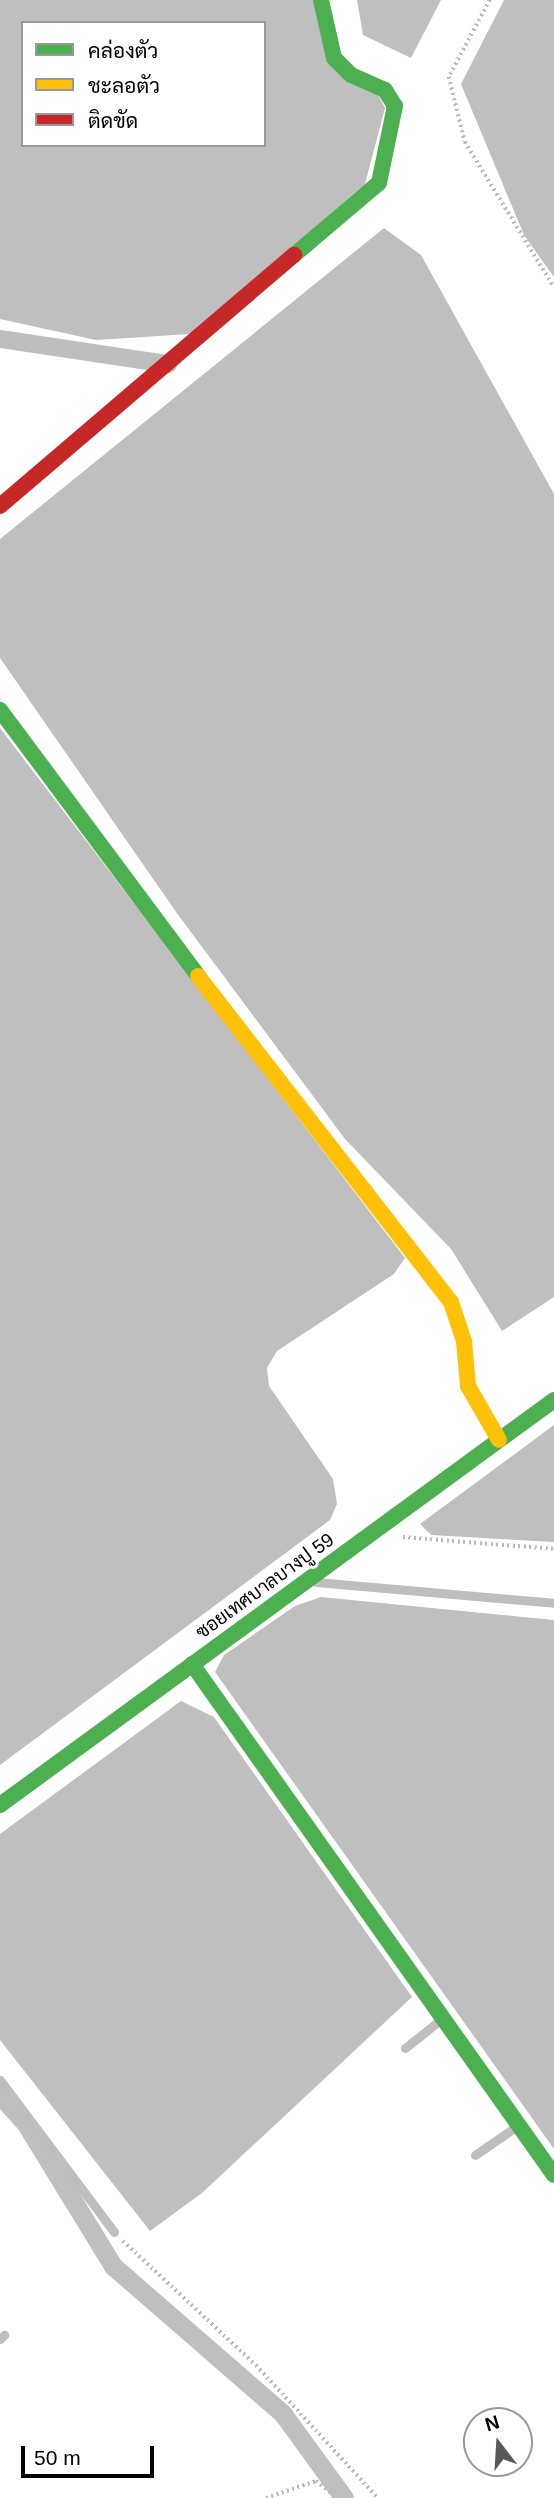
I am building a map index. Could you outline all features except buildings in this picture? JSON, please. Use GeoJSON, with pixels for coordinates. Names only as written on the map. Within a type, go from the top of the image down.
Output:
{"type":"FeatureCollection","features":[{"type":"Feature","properties":{"kind":"street"},"geometry":{"type":"LineString","coordinates":[[0,506],[363,198],[384,174],[395,106],[385,90],[351,75],[334,58],[321,0]]}},
{"type":"Feature","properties":{"kind":"street"},"geometry":{"type":"LineString","coordinates":[[0,339],[169,364]]}},
{"type":"Feature","properties":{"kind":"street"},"geometry":{"type":"LineString","coordinates":[[0,710],[275,1079],[451,1303],[464,1341],[468,1386],[499,1440]]}},
{"type":"Feature","properties":{"kind":"street","name":"ซอยเทศบาลบางปู 59"},"geometry":{"type":"LineString","coordinates":[[0,1805],[554,1400]]}},
{"type":"Feature","properties":{"kind":"street"},"geometry":{"type":"LineString","coordinates":[[192,1664],[554,2175]]}},
{"type":"Feature","properties":{"kind":"lane"},"geometry":{"type":"LineString","coordinates":[[307,1581],[554,1603]]}},
{"type":"Feature","properties":{"kind":"lane"},"geometry":{"type":"LineString","coordinates":[[405,2048],[442,2018]]}},
{"type":"Feature","properties":{"kind":"lane"},"geometry":{"type":"LineString","coordinates":[[0,2080],[114,2232]]}},
{"type":"Feature","properties":{"kind":"lane"},"geometry":{"type":"LineString","coordinates":[[475,2155],[518,2125]]}},
{"type":"Feature","properties":{"kind":"path"},"geometry":{"type":"LineString","coordinates":[[490,0],[449,77],[465,142],[554,287]]}},
{"type":"Feature","properties":{"kind":"path"},"geometry":{"type":"LineString","coordinates":[[378,1529],[403,1537],[554,1549]]}},
{"type":"Feature","properties":{"kind":"path"},"geometry":{"type":"LineString","coordinates":[[114,2232],[256,2365],[378,2498]]}},
{"type":"Feature","properties":{"kind":"path"},"geometry":{"type":"LineString","coordinates":[[266,2498],[316,2481],[338,2498]]}},
{"type":"Feature","properties":{"kind":"shaded area"},"geometry":{"type":"Polygon","coordinates":[[[0,0],[317,0],[330,65],[377,93],[385,108],[365,184],[190,334],[96,340],[0,319],[0,0]]]}},
{"type":"Feature","properties":{"kind":"shaded area"},"geometry":{"type":"Polygon","coordinates":[[[357,0],[441,0],[411,58],[363,35],[357,0]]]}},
{"type":"Feature","properties":{"kind":"shaded area"},"geometry":{"type":"Polygon","coordinates":[[[504,0],[554,0],[554,277],[524,235],[461,84],[504,0]]]}},
{"type":"Feature","properties":{"kind":"shaded area"},"geometry":{"type":"Polygon","coordinates":[[[384,228],[421,255],[554,494],[554,1297],[502,1331],[451,1249],[345,1139],[176,912],[0,658],[0,539],[384,228]]]}},
{"type":"Feature","properties":{"kind":"shaded area"},"geometry":{"type":"Polygon","coordinates":[[[0,728],[405,1258],[394,1274],[277,1351],[267,1368],[269,1386],[333,1479],[337,1504],[330,1520],[0,1765],[0,728]]]}},
{"type":"Feature","properties":{"kind":"shaded area"},"geometry":{"type":"Polygon","coordinates":[[[554,1425],[554,1542],[431,1535],[420,1524],[554,1425]]]}},
{"type":"Feature","properties":{"kind":"shaded area"},"geometry":{"type":"Polygon","coordinates":[[[321,1597],[554,1620],[554,2149],[215,1672],[224,1655],[295,1606],[321,1597]]]}},
{"type":"Feature","properties":{"kind":"shaded area"},"geometry":{"type":"Polygon","coordinates":[[[181,1701],[214,1717],[412,1997],[202,2193],[150,2231],[0,2040],[0,1834],[181,1701]]]}},
{"type":"Feature","properties":{"kind":"waterway"},"geometry":{"type":"LineString","coordinates":[[0,2095],[26,2124],[113,2266],[283,2414],[344,2498]]}},
{"type":"Feature","properties":{"kind":"traffic: fast"},"geometry":{"type":"LineString","coordinates":[[294,255],[379,183],[395,106],[385,90],[351,75],[334,58],[321,0]]}},
{"type":"Feature","properties":{"kind":"traffic: fast"},"geometry":{"type":"LineString","coordinates":[[0,710],[198,976]]}},
{"type":"Feature","properties":{"kind":"traffic: fast"},"geometry":{"type":"LineString","coordinates":[[0,1805],[554,1400]]}},
{"type":"Feature","properties":{"kind":"traffic: fast"},"geometry":{"type":"LineString","coordinates":[[192,1664],[554,2175]]}},
{"type":"Feature","properties":{"kind":"traffic: slow"},"geometry":{"type":"LineString","coordinates":[[198,976],[451,1302],[464,1341],[468,1386],[499,1440]]}},
{"type":"Feature","properties":{"kind":"traffic: jam"},"geometry":{"type":"LineString","coordinates":[[0,506],[294,255]]}}]}
